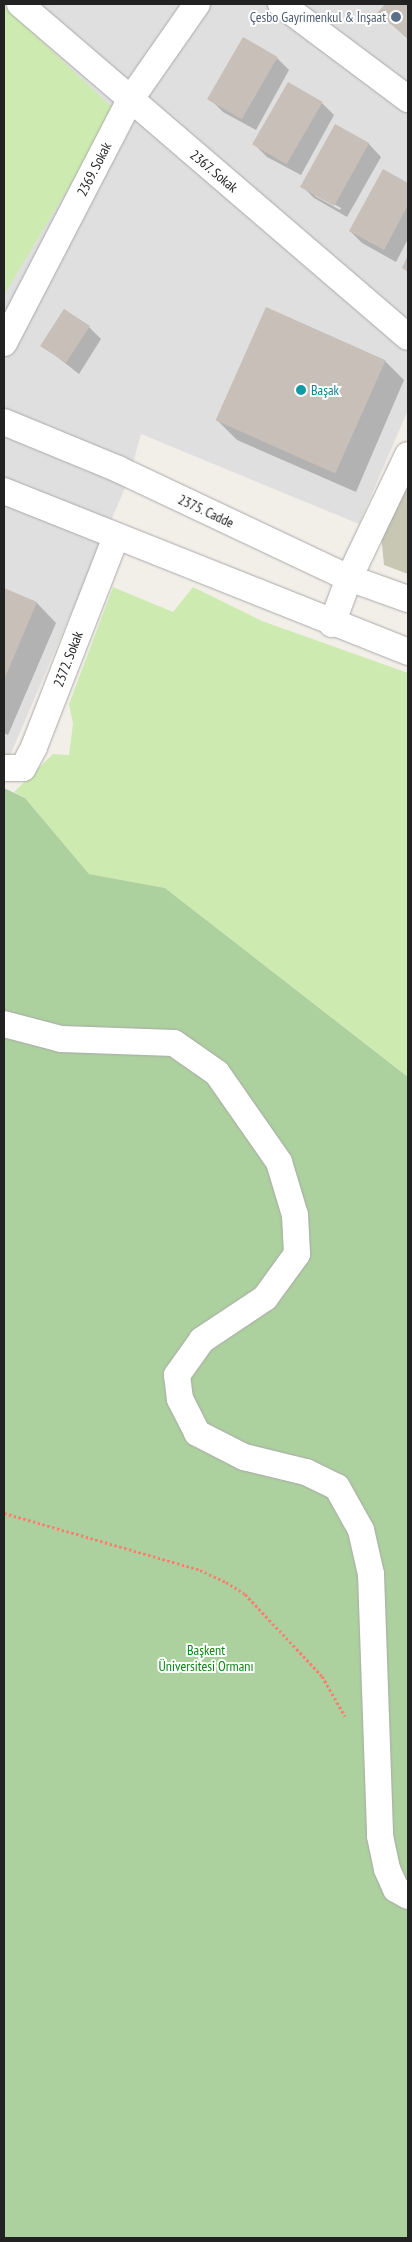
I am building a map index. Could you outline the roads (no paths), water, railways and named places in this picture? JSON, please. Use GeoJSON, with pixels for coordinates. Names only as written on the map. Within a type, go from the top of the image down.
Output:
{"type":"FeatureCollection","features":[{"type":"Feature","properties":{"kind":"street","name":"2367. Sokak"},"geometry":{"type":"LineString","coordinates":[[20,4],[408,337]]}},
{"type":"Feature","properties":{"kind":"street","name":"2369. Sokak"},"geometry":{"type":"LineString","coordinates":[[4,342],[130,100],[197,4]]}},
{"type":"Feature","properties":{"kind":"street"},"geometry":{"type":"LineString","coordinates":[[282,4],[408,100]]}},
{"type":"Feature","properties":{"kind":"street","name":"2375. Cadde"},"geometry":{"type":"LineString","coordinates":[[4,422],[118,470],[349,578],[408,599]]}},
{"type":"Feature","properties":{"kind":"street"},"geometry":{"type":"LineString","coordinates":[[332,624],[349,578],[408,455]]}},
{"type":"Feature","properties":{"kind":"street"},"geometry":{"type":"LineString","coordinates":[[4,491],[332,624],[408,652]]}},
{"type":"Feature","properties":{"kind":"street","name":"2372. Sokak"},"geometry":{"type":"LineString","coordinates":[[6,768],[23,768],[34,747],[116,537]]}},
{"type":"Feature","properties":{"kind":"street"},"geometry":{"type":"LineString","coordinates":[[4,1024],[62,1039],[174,1043],[216,1073],[279,1162],[295,1215],[297,1254],[265,1298],[202,1340],[177,1375],[180,1399],[197,1433],[244,1457],[306,1472],[337,1487],[361,1530],[371,1574],[379,1832],[387,1869],[396,1889],[408,1896]]}},
{"type":"Feature","properties":{"kind":"place","name":"Çesbo Gayrimenkul & İnşaat"},"geometry":{"type":"Point","coordinates":[396,17]}},
{"type":"Feature","properties":{"kind":"place","name":"Başak"},"geometry":{"type":"Point","coordinates":[301,390]}},
{"type":"Feature","properties":{"kind":"park label","name":"Başkent Üniversitesi Ormanı"},"geometry":{"type":"Point","coordinates":[206,1658]}}]}
